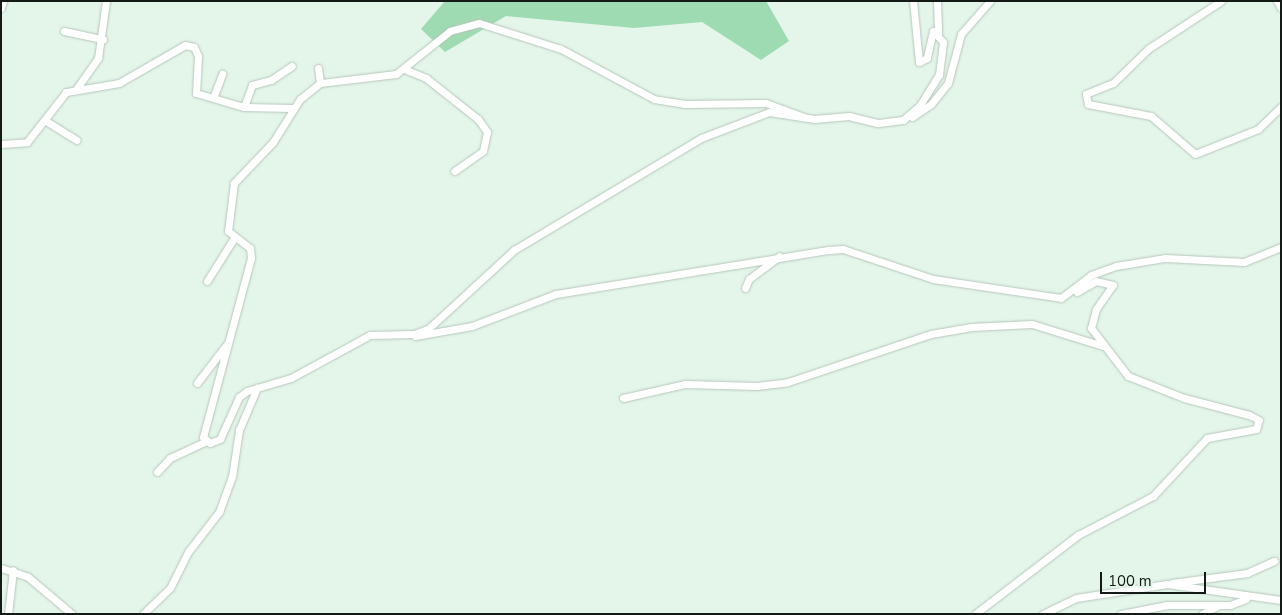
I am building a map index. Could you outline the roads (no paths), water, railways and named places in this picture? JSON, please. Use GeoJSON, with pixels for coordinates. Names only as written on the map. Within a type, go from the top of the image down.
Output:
{"type":"FeatureCollection","features":[{"type":"Feature","properties":{"kind":"street"},"geometry":{"type":"LineString","coordinates":[[1,8],[3,1]]}},
{"type":"Feature","properties":{"kind":"street"},"geometry":{"type":"LineString","coordinates":[[76,89],[90,75],[103,39],[106,1]]}},
{"type":"Feature","properties":{"kind":"street"},"geometry":{"type":"LineString","coordinates":[[913,1],[916,11],[919,62],[927,58],[930,34],[938,33]]}},
{"type":"Feature","properties":{"kind":"street"},"geometry":{"type":"LineString","coordinates":[[916,11],[918,1]]}},
{"type":"Feature","properties":{"kind":"street"},"geometry":{"type":"LineString","coordinates":[[904,120],[920,105],[939,74],[942,42],[938,33],[937,1]]}},
{"type":"Feature","properties":{"kind":"street"},"geometry":{"type":"LineString","coordinates":[[408,334],[428,329],[514,250],[560,219],[602,200],[674,152],[769,112],[804,117],[849,116],[878,124],[904,120],[931,104],[948,83],[957,43],[990,1]]}},
{"type":"Feature","properties":{"kind":"street"},"geometry":{"type":"LineString","coordinates":[[1221,1],[1148,49],[1113,83],[1086,94],[1088,104],[1151,116],[1195,154],[1258,129],[1281,107]]}},
{"type":"Feature","properties":{"kind":"street"},"geometry":{"type":"LineString","coordinates":[[1277,1],[1281,8]]}},
{"type":"Feature","properties":{"kind":"street"},"geometry":{"type":"LineString","coordinates":[[206,441],[204,427],[233,335],[252,253],[234,238],[228,226],[234,183],[273,142],[293,108],[320,83],[386,76],[404,69],[454,28],[489,24],[561,49],[654,100],[685,104],[766,103],[804,117]]}},
{"type":"Feature","properties":{"kind":"street"},"geometry":{"type":"LineString","coordinates":[[64,31],[103,39]]}},
{"type":"Feature","properties":{"kind":"street"},"geometry":{"type":"LineString","coordinates":[[1,144],[27,142],[46,121],[66,92],[119,82],[185,45],[194,47],[198,56],[193,84],[196,92],[244,107],[293,108]]}},
{"type":"Feature","properties":{"kind":"street"},"geometry":{"type":"LineString","coordinates":[[244,107],[252,85],[271,80],[292,66]]}},
{"type":"Feature","properties":{"kind":"street"},"geometry":{"type":"LineString","coordinates":[[318,68],[320,83]]}},
{"type":"Feature","properties":{"kind":"street"},"geometry":{"type":"LineString","coordinates":[[404,69],[430,81],[478,119],[486,132],[483,150],[454,171]]}},
{"type":"Feature","properties":{"kind":"street"},"geometry":{"type":"LineString","coordinates":[[213,98],[222,74]]}},
{"type":"Feature","properties":{"kind":"street"},"geometry":{"type":"LineString","coordinates":[[46,121],[76,140]]}},
{"type":"Feature","properties":{"kind":"street"},"geometry":{"type":"LineString","coordinates":[[208,281],[234,238]]}},
{"type":"Feature","properties":{"kind":"street"},"geometry":{"type":"LineString","coordinates":[[1070,296],[1091,275],[1116,266],[1165,258],[1244,262],[1281,247]]}},
{"type":"Feature","properties":{"kind":"street"},"geometry":{"type":"LineString","coordinates":[[157,472],[170,458],[206,441],[220,439],[239,397],[258,387],[291,378],[370,335],[408,334],[430,336],[472,326],[556,294],[779,256],[843,249],[933,279],[1061,298],[1070,296],[1096,281],[1113,285],[1092,318],[1091,328],[1103,346],[1137,381],[1250,416],[1259,420],[1256,429],[1208,438],[1153,496],[1078,536],[975,614]]}},
{"type":"Feature","properties":{"kind":"street"},"geometry":{"type":"LineString","coordinates":[[745,288],[748,279],[779,256]]}},
{"type":"Feature","properties":{"kind":"street"},"geometry":{"type":"LineString","coordinates":[[623,398],[685,384],[757,386],[788,382],[931,334],[971,327],[1032,324],[1103,346]]}},
{"type":"Feature","properties":{"kind":"street"},"geometry":{"type":"LineString","coordinates":[[197,383],[233,335]]}},
{"type":"Feature","properties":{"kind":"street"},"geometry":{"type":"LineString","coordinates":[[142,614],[170,588],[188,552],[219,512],[232,477],[239,430],[258,387]]}},
{"type":"Feature","properties":{"kind":"street"},"geometry":{"type":"LineString","coordinates":[[1043,614],[1076,598],[1247,574],[1274,561]]}},
{"type":"Feature","properties":{"kind":"street"},"geometry":{"type":"LineString","coordinates":[[1,568],[13,570],[72,614]]}},
{"type":"Feature","properties":{"kind":"street"},"geometry":{"type":"LineString","coordinates":[[8,614],[13,570]]}},
{"type":"Feature","properties":{"kind":"street"},"geometry":{"type":"LineString","coordinates":[[1167,584],[1247,598],[1281,600]]}},
{"type":"Feature","properties":{"kind":"street"},"geometry":{"type":"LineString","coordinates":[[1202,614],[1247,598]]}},
{"type":"Feature","properties":{"kind":"street"},"geometry":{"type":"LineString","coordinates":[[1121,614],[1166,605],[1221,606]]}}]}
